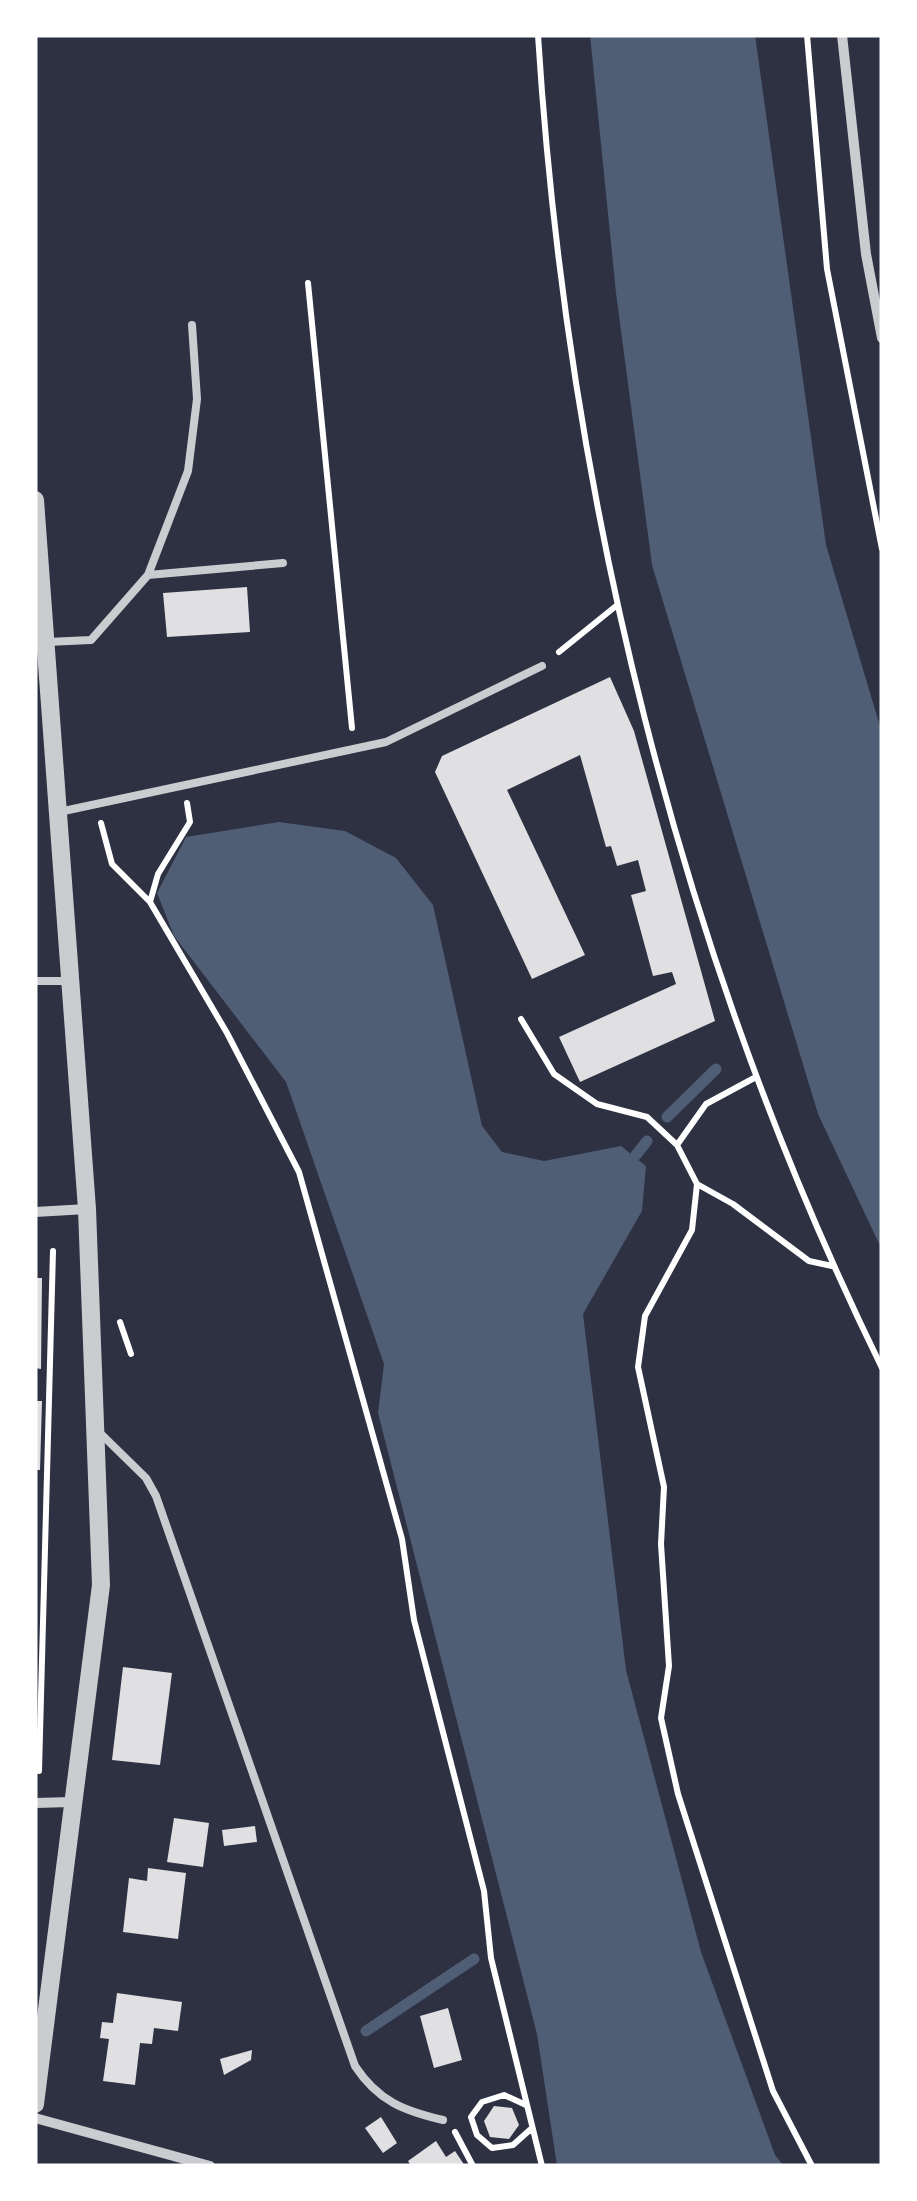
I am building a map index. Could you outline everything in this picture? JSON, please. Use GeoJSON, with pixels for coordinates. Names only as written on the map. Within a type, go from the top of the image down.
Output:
{"type":"FeatureCollection","features":[{"type":"Feature","properties":{"kind":"street"},"geometry":{"type":"LineString","coordinates":[[842,35],[866,254],[882,338]]}},
{"type":"Feature","properties":{"kind":"street"},"geometry":{"type":"LineString","coordinates":[[35,500],[47,642],[44,730],[59,812],[87,1209],[102,1585],[35,2104]]}},
{"type":"Feature","properties":{"kind":"street"},"geometry":{"type":"LineString","coordinates":[[35,1212],[87,1209]]}},
{"type":"Feature","properties":{"kind":"street"},"geometry":{"type":"LineString","coordinates":[[35,1803],[72,1802]]}},
{"type":"Feature","properties":{"kind":"street"},"geometry":{"type":"LineString","coordinates":[[35,2118],[210,2166]]}},
{"type":"Feature","properties":{"kind":"lane"},"geometry":{"type":"LineString","coordinates":[[47,642],[91,640],[148,574],[188,471],[197,399],[192,324]]}},
{"type":"Feature","properties":{"kind":"lane"},"geometry":{"type":"LineString","coordinates":[[148,574],[282,563]]}},
{"type":"Feature","properties":{"kind":"lane"},"geometry":{"type":"LineString","coordinates":[[59,812],[386,742],[542,666]]}},
{"type":"Feature","properties":{"kind":"lane"},"geometry":{"type":"LineString","coordinates":[[35,981],[71,981]]}},
{"type":"Feature","properties":{"kind":"lane"},"geometry":{"type":"LineString","coordinates":[[95,1428],[146,1478],[156,1496],[355,2066],[368,2086],[398,2109],[444,2120]]}},
{"type":"Feature","properties":{"kind":"path"},"geometry":{"type":"LineString","coordinates":[[538,35],[565,306],[590,481],[616,606],[694,888],[756,1077],[832,1266],[882,1368]]}},
{"type":"Feature","properties":{"kind":"path"},"geometry":{"type":"LineString","coordinates":[[807,35],[827,268],[882,549]]}},
{"type":"Feature","properties":{"kind":"path"},"geometry":{"type":"LineString","coordinates":[[308,284],[354,750]]}},
{"type":"Feature","properties":{"kind":"path"},"geometry":{"type":"LineString","coordinates":[[542,666],[616,606]]}},
{"type":"Feature","properties":{"kind":"path"},"geometry":{"type":"LineString","coordinates":[[150,902],[158,874],[190,822],[184,787]]}},
{"type":"Feature","properties":{"kind":"path"},"geometry":{"type":"LineString","coordinates":[[96,805],[112,864],[150,902],[227,1033],[299,1172],[402,1539],[414,1620],[484,1891],[491,1958],[542,2166]]}},
{"type":"Feature","properties":{"kind":"path"},"geometry":{"type":"LineString","coordinates":[[521,1018],[554,1074],[597,1104],[648,1117],[677,1145],[697,1184],[692,1230],[645,1316],[638,1367],[664,1487],[661,1544],[669,1666],[660,1718],[678,1794],[773,2091],[812,2166]]}},
{"type":"Feature","properties":{"kind":"path"},"geometry":{"type":"LineString","coordinates":[[677,1145],[706,1104],[756,1077]]}},
{"type":"Feature","properties":{"kind":"path"},"geometry":{"type":"LineString","coordinates":[[697,1184],[733,1204],[809,1261],[832,1266]]}},
{"type":"Feature","properties":{"kind":"path"},"geometry":{"type":"LineString","coordinates":[[39,1771],[53,1250]]}},
{"type":"Feature","properties":{"kind":"path"},"geometry":{"type":"LineString","coordinates":[[527,2106],[504,2095],[482,2102],[471,2117],[477,2135],[492,2148],[512,2145],[532,2128]]}},
{"type":"Feature","properties":{"kind":"path"},"geometry":{"type":"LineString","coordinates":[[444,2120],[460,2138],[473,2166]]}},
{"type":"Feature","properties":{"kind":"water"},"geometry":{"type":"Polygon","coordinates":[[[590,35],[755,35],[826,545],[882,733],[882,1250],[818,1114],[652,565],[616,293],[590,35]]]}},
{"type":"Feature","properties":{"kind":"water"},"geometry":{"type":"Polygon","coordinates":[[[279,822],[345,831],[396,858],[433,905],[482,1126],[502,1152],[544,1161],[621,1146],[646,1166],[642,1211],[583,1314],[626,1670],[701,1952],[775,2155],[784,2166],[557,2166],[537,2034],[378,1413],[384,1364],[286,1082],[174,936],[157,893],[186,837],[279,822]]]}},
{"type":"Feature","properties":{"kind":"building"},"geometry":{"type":"Polygon","coordinates":[[[247,587],[250,632],[167,637],[163,593],[247,587]]]}},
{"type":"Feature","properties":{"kind":"building"},"geometry":{"type":"Polygon","coordinates":[[[610,677],[634,731],[715,1021],[580,1082],[559,1037],[676,984],[672,972],[653,976],[631,895],[646,891],[638,860],[617,866],[611,846],[606,847],[580,755],[507,790],[585,955],[532,979],[435,772],[442,756],[610,677]]]}},
{"type":"Feature","properties":{"kind":"building"},"geometry":{"type":"Polygon","coordinates":[[[35,1278],[42,1278],[41,1369],[35,1368],[35,1278]]]}},
{"type":"Feature","properties":{"kind":"building"},"geometry":{"type":"Polygon","coordinates":[[[35,1401],[42,1401],[40,1470],[35,1470],[35,1401]]]}},
{"type":"Feature","properties":{"kind":"building"},"geometry":{"type":"Polygon","coordinates":[[[123,1667],[172,1673],[160,1765],[112,1760],[123,1667]]]}},
{"type":"Feature","properties":{"kind":"building"},"geometry":{"type":"Polygon","coordinates":[[[174,1818],[209,1823],[203,1867],[167,1862],[174,1818]]]}},
{"type":"Feature","properties":{"kind":"building"},"geometry":{"type":"Polygon","coordinates":[[[255,1826],[257,1842],[224,1846],[222,1830],[255,1826]]]}},
{"type":"Feature","properties":{"kind":"building"},"geometry":{"type":"Polygon","coordinates":[[[148,1868],[186,1873],[178,1939],[123,1932],[129,1878],[147,1881],[148,1868]]]}},
{"type":"Feature","properties":{"kind":"building"},"geometry":{"type":"Polygon","coordinates":[[[117,1993],[182,2002],[178,2031],[154,2028],[152,2044],[140,2043],[135,2085],[103,2081],[109,2039],[100,2038],[102,2022],[113,2023],[117,1993]]]}},
{"type":"Feature","properties":{"kind":"building"},"geometry":{"type":"Polygon","coordinates":[[[448,2008],[462,2060],[434,2068],[420,2016],[448,2008]]]}},
{"type":"Feature","properties":{"kind":"building"},"geometry":{"type":"Polygon","coordinates":[[[252,2050],[251,2060],[224,2075],[220,2059],[252,2050]]]}},
{"type":"Feature","properties":{"kind":"building"},"geometry":{"type":"Polygon","coordinates":[[[494,2106],[512,2108],[519,2125],[509,2139],[490,2137],[484,2121],[494,2106]]]}},
{"type":"Feature","properties":{"kind":"building"},"geometry":{"type":"Polygon","coordinates":[[[381,2117],[397,2143],[383,2153],[365,2128],[381,2117]]]}},
{"type":"Feature","properties":{"kind":"building"},"geometry":{"type":"Polygon","coordinates":[[[436,2141],[446,2157],[455,2151],[465,2166],[411,2166],[408,2161],[436,2141]]]}},
{"type":"Feature","properties":{"kind":"waterway"},"geometry":{"type":"LineString","coordinates":[[667,1117],[716,1069]]}},
{"type":"Feature","properties":{"kind":"waterway"},"geometry":{"type":"LineString","coordinates":[[636,1155],[647,1141]]}},
{"type":"Feature","properties":{"kind":"waterway"},"geometry":{"type":"LineString","coordinates":[[366,2031],[474,1959]]}}]}
